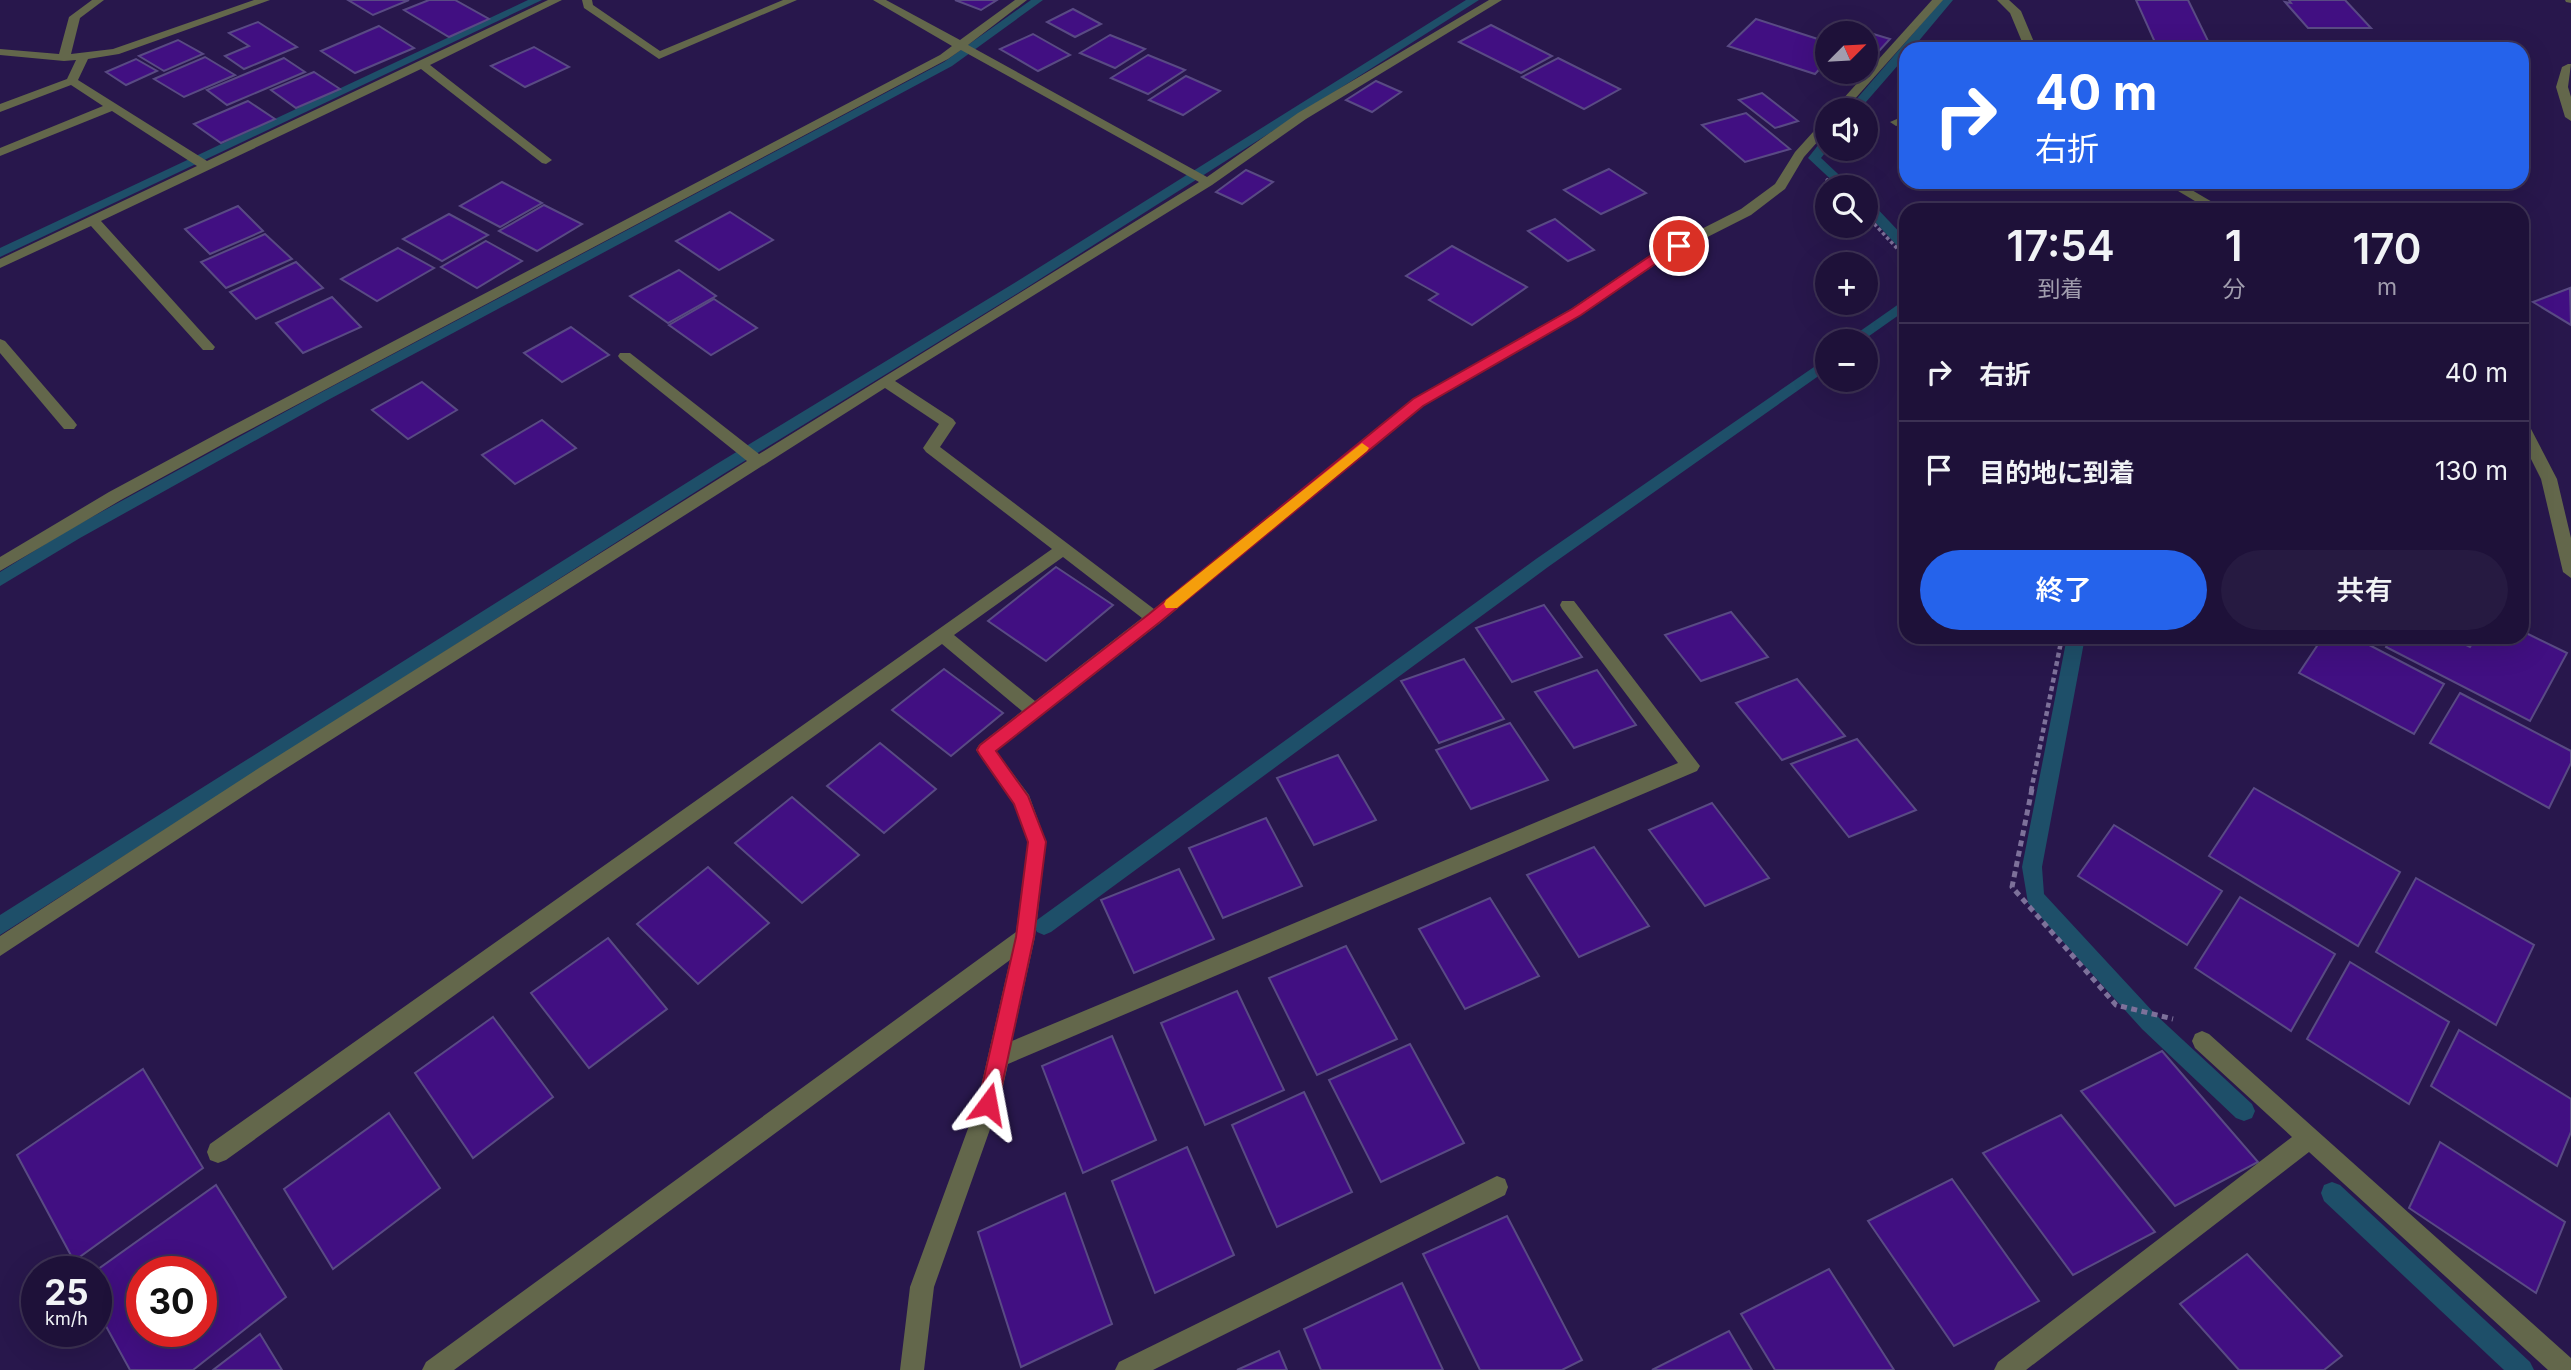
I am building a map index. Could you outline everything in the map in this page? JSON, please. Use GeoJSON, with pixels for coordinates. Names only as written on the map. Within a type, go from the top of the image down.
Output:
{"type":"FeatureCollection","features":[{"type":"Feature","properties":{"kind":"street"},"geometry":{"type":"LineString","coordinates":[[64,58],[75,16],[99,0]]}},
{"type":"Feature","properties":{"kind":"street"},"geometry":{"type":"LineString","coordinates":[[0,52],[64,58],[83,58],[115,52],[265,0]]}},
{"type":"Feature","properties":{"kind":"street"},"geometry":{"type":"LineString","coordinates":[[0,264],[93,220],[200,161],[422,64],[557,0]]}},
{"type":"Feature","properties":{"kind":"street"},"geometry":{"type":"LineString","coordinates":[[587,0],[588,6],[659,56],[792,0]]}},
{"type":"Feature","properties":{"kind":"street"},"geometry":{"type":"LineString","coordinates":[[878,0],[1200,177]]}},
{"type":"Feature","properties":{"kind":"street"},"geometry":{"type":"LineString","coordinates":[[0,565],[115,496],[230,433],[964,48],[1022,0]]}},
{"type":"Feature","properties":{"kind":"street"},"geometry":{"type":"LineString","coordinates":[[0,947],[751,455],[885,381],[1200,177],[1497,0]]}},
{"type":"Feature","properties":{"kind":"street"},"geometry":{"type":"LineString","coordinates":[[1900,42],[1938,0]]}},
{"type":"Feature","properties":{"kind":"street"},"geometry":{"type":"LineString","coordinates":[[2002,0],[2015,11],[2028,42]]}},
{"type":"Feature","properties":{"kind":"street"},"geometry":{"type":"LineString","coordinates":[[1850,98],[1899,43]]}},
{"type":"Feature","properties":{"kind":"street"},"geometry":{"type":"LineString","coordinates":[[0,108],[72,81],[83,58]]}},
{"type":"Feature","properties":{"kind":"street"},"geometry":{"type":"LineString","coordinates":[[422,64],[546,160]]}},
{"type":"Feature","properties":{"kind":"street"},"geometry":{"type":"LineString","coordinates":[[2570,65],[2562,87],[2571,117]]}},
{"type":"Feature","properties":{"kind":"street"},"geometry":{"type":"LineString","coordinates":[[72,81],[200,161]]}},
{"type":"Feature","properties":{"kind":"street"},"geometry":{"type":"LineString","coordinates":[[0,152],[114,106]]}},
{"type":"Feature","properties":{"kind":"street"},"geometry":{"type":"LineString","coordinates":[[912,1370],[922,1287],[988,1104],[1025,937],[1037,842],[1022,801],[985,750],[1154,618],[1418,402],[1576,312],[1657,257],[1746,212],[1780,186],[1799,155],[1815,137]]}},
{"type":"Feature","properties":{"kind":"street"},"geometry":{"type":"LineString","coordinates":[[2182,189],[2207,203]]}},
{"type":"Feature","properties":{"kind":"street"},"geometry":{"type":"LineString","coordinates":[[93,220],[208,347]]}},
{"type":"Feature","properties":{"kind":"street"},"geometry":{"type":"LineString","coordinates":[[0,344],[69,425]]}},
{"type":"Feature","properties":{"kind":"street"},"geometry":{"type":"LineString","coordinates":[[625,356],[751,455]]}},
{"type":"Feature","properties":{"kind":"street"},"geometry":{"type":"LineString","coordinates":[[885,381],[948,424],[930,448],[1154,618]]}},
{"type":"Feature","properties":{"kind":"street"},"geometry":{"type":"LineString","coordinates":[[2529,441],[2549,479],[2571,572]]}},
{"type":"Feature","properties":{"kind":"street"},"geometry":{"type":"LineString","coordinates":[[218,1152],[1063,549]]}},
{"type":"Feature","properties":{"kind":"street"},"geometry":{"type":"LineString","coordinates":[[999,1057],[1691,765],[1568,605]]}},
{"type":"Feature","properties":{"kind":"street"},"geometry":{"type":"LineString","coordinates":[[942,635],[1036,712]]}},
{"type":"Feature","properties":{"kind":"street"},"geometry":{"type":"LineString","coordinates":[[433,1370],[1025,937]]}},
{"type":"Feature","properties":{"kind":"street"},"geometry":{"type":"LineString","coordinates":[[2202,1041],[2566,1370]]}},
{"type":"Feature","properties":{"kind":"street"},"geometry":{"type":"LineString","coordinates":[[2006,1370],[2309,1138]]}},
{"type":"Feature","properties":{"kind":"street"},"geometry":{"type":"LineString","coordinates":[[1127,1370],[1497,1187]]}},
{"type":"Feature","properties":{"kind":"path"},"geometry":{"type":"LineString","coordinates":[[1878,228],[1899,250]]}},
{"type":"Feature","properties":{"kind":"path"},"geometry":{"type":"LineString","coordinates":[[2061,644],[2012,887],[2116,1005],[2143,1010]]}},
{"type":"Feature","properties":{"kind":"building"},"geometry":{"type":"Polygon","coordinates":[[[348,0],[409,0],[373,15],[348,0]]]}},
{"type":"Feature","properties":{"kind":"building"},"geometry":{"type":"Polygon","coordinates":[[[429,0],[455,0],[489,19],[449,37],[404,10],[429,0]]]}},
{"type":"Feature","properties":{"kind":"building"},"geometry":{"type":"Polygon","coordinates":[[[955,0],[997,0],[981,10],[955,0]]]}},
{"type":"Feature","properties":{"kind":"building"},"geometry":{"type":"Polygon","coordinates":[[[2136,0],[2188,0],[2209,42],[2155,42],[2136,0]]]}},
{"type":"Feature","properties":{"kind":"building"},"geometry":{"type":"Polygon","coordinates":[[[2289,0],[2345,0],[2371,28],[2308,28],[2285,2],[2291,3],[2289,0]]]}},
{"type":"Feature","properties":{"kind":"building"},"geometry":{"type":"Polygon","coordinates":[[[1073,9],[1101,24],[1075,37],[1047,22],[1073,9]]]}},
{"type":"Feature","properties":{"kind":"building"},"geometry":{"type":"Polygon","coordinates":[[[1756,19],[1815,38],[1815,74],[1728,46],[1756,19]]]}},
{"type":"Feature","properties":{"kind":"building"},"geometry":{"type":"Polygon","coordinates":[[[258,22],[297,47],[244,69],[225,56],[249,46],[229,33],[258,22]]]}},
{"type":"Feature","properties":{"kind":"building"},"geometry":{"type":"Polygon","coordinates":[[[1491,25],[1552,56],[1521,73],[1459,42],[1491,25]]]}},
{"type":"Feature","properties":{"kind":"building"},"geometry":{"type":"Polygon","coordinates":[[[379,26],[414,48],[355,73],[321,51],[379,26]]]}},
{"type":"Feature","properties":{"kind":"building"},"geometry":{"type":"Polygon","coordinates":[[[1033,34],[1070,55],[1038,71],[1000,49],[1033,34]]]}},
{"type":"Feature","properties":{"kind":"building"},"geometry":{"type":"Polygon","coordinates":[[[1110,35],[1145,49],[1115,68],[1080,53],[1110,35]]]}},
{"type":"Feature","properties":{"kind":"building"},"geometry":{"type":"Polygon","coordinates":[[[1878,35],[1890,39],[1878,52],[1878,35]]]}},
{"type":"Feature","properties":{"kind":"building"},"geometry":{"type":"Polygon","coordinates":[[[178,40],[203,54],[164,71],[139,56],[178,40]]]}},
{"type":"Feature","properties":{"kind":"building"},"geometry":{"type":"Polygon","coordinates":[[[534,47],[569,67],[525,87],[491,66],[534,47]]]}},
{"type":"Feature","properties":{"kind":"building"},"geometry":{"type":"Polygon","coordinates":[[[1148,55],[1185,70],[1148,94],[1111,78],[1148,55]]]}},
{"type":"Feature","properties":{"kind":"building"},"geometry":{"type":"Polygon","coordinates":[[[205,57],[235,75],[184,97],[154,79],[205,57]]]}},
{"type":"Feature","properties":{"kind":"building"},"geometry":{"type":"Polygon","coordinates":[[[284,58],[305,72],[227,105],[207,90],[284,58]]]}},
{"type":"Feature","properties":{"kind":"building"},"geometry":{"type":"Polygon","coordinates":[[[1558,58],[1620,89],[1584,109],[1522,77],[1558,58]]]}},
{"type":"Feature","properties":{"kind":"building"},"geometry":{"type":"Polygon","coordinates":[[[136,59],[157,71],[126,85],[106,72],[136,59]]]}},
{"type":"Feature","properties":{"kind":"building"},"geometry":{"type":"Polygon","coordinates":[[[314,72],[340,89],[296,108],[271,90],[314,72]]]}},
{"type":"Feature","properties":{"kind":"building"},"geometry":{"type":"Polygon","coordinates":[[[1186,76],[1220,91],[1183,115],[1149,100],[1186,76]]]}},
{"type":"Feature","properties":{"kind":"building"},"geometry":{"type":"Polygon","coordinates":[[[1376,81],[1401,92],[1372,112],[1346,100],[1376,81]]]}},
{"type":"Feature","properties":{"kind":"building"},"geometry":{"type":"Polygon","coordinates":[[[1762,93],[1798,121],[1775,128],[1739,100],[1762,93]]]}},
{"type":"Feature","properties":{"kind":"building"},"geometry":{"type":"Polygon","coordinates":[[[248,101],[275,119],[221,143],[194,124],[248,101]]]}},
{"type":"Feature","properties":{"kind":"building"},"geometry":{"type":"Polygon","coordinates":[[[1746,113],[1790,149],[1745,162],[1702,125],[1746,113]]]}},
{"type":"Feature","properties":{"kind":"building"},"geometry":{"type":"Polygon","coordinates":[[[1609,169],[1646,193],[1601,214],[1564,190],[1609,169]]]}},
{"type":"Feature","properties":{"kind":"building"},"geometry":{"type":"Polygon","coordinates":[[[1246,170],[1273,182],[1242,204],[1216,192],[1246,170]]]}},
{"type":"Feature","properties":{"kind":"building"},"geometry":{"type":"Polygon","coordinates":[[[502,182],[542,203],[500,227],[460,206],[502,182]]]}},
{"type":"Feature","properties":{"kind":"building"},"geometry":{"type":"Polygon","coordinates":[[[544,205],[582,224],[537,251],[499,231],[544,205]]]}},
{"type":"Feature","properties":{"kind":"building"},"geometry":{"type":"Polygon","coordinates":[[[238,206],[263,231],[210,254],[185,229],[238,206]]]}},
{"type":"Feature","properties":{"kind":"building"},"geometry":{"type":"Polygon","coordinates":[[[730,212],[773,240],[719,270],[676,241],[730,212]]]}},
{"type":"Feature","properties":{"kind":"building"},"geometry":{"type":"Polygon","coordinates":[[[449,214],[488,235],[442,261],[403,239],[449,214]]]}},
{"type":"Feature","properties":{"kind":"building"},"geometry":{"type":"Polygon","coordinates":[[[1555,219],[1594,250],[1568,261],[1528,231],[1555,219]]]}},
{"type":"Feature","properties":{"kind":"building"},"geometry":{"type":"Polygon","coordinates":[[[265,234],[292,259],[226,288],[201,262],[265,234]]]}},
{"type":"Feature","properties":{"kind":"building"},"geometry":{"type":"Polygon","coordinates":[[[486,241],[522,261],[477,288],[441,267],[486,241]]]}},
{"type":"Feature","properties":{"kind":"building"},"geometry":{"type":"Polygon","coordinates":[[[1452,246],[1527,287],[1472,325],[1429,300],[1438,294],[1406,276],[1452,246]]]}},
{"type":"Feature","properties":{"kind":"building"},"geometry":{"type":"Polygon","coordinates":[[[398,248],[434,268],[377,301],[341,279],[398,248]]]}},
{"type":"Feature","properties":{"kind":"building"},"geometry":{"type":"Polygon","coordinates":[[[296,262],[323,288],[256,319],[230,292],[296,262]]]}},
{"type":"Feature","properties":{"kind":"building"},"geometry":{"type":"Polygon","coordinates":[[[679,270],[716,296],[668,323],[630,296],[679,270]]]}},
{"type":"Feature","properties":{"kind":"building"},"geometry":{"type":"Polygon","coordinates":[[[2570,288],[2571,325],[2533,302],[2570,288]]]}},
{"type":"Feature","properties":{"kind":"building"},"geometry":{"type":"Polygon","coordinates":[[[332,297],[361,327],[303,353],[276,323],[332,297]]]}},
{"type":"Feature","properties":{"kind":"building"},"geometry":{"type":"Polygon","coordinates":[[[714,299],[757,328],[711,355],[669,325],[714,299]]]}},
{"type":"Feature","properties":{"kind":"building"},"geometry":{"type":"Polygon","coordinates":[[[571,327],[609,355],[562,382],[524,353],[571,327]]]}},
{"type":"Feature","properties":{"kind":"building"},"geometry":{"type":"Polygon","coordinates":[[[422,382],[457,410],[408,439],[372,410],[422,382]]]}},
{"type":"Feature","properties":{"kind":"building"},"geometry":{"type":"Polygon","coordinates":[[[542,420],[576,448],[515,484],[482,455],[542,420]]]}},
{"type":"Feature","properties":{"kind":"building"},"geometry":{"type":"Polygon","coordinates":[[[1056,567],[1113,605],[1046,661],[988,621],[1056,567]]]}},
{"type":"Feature","properties":{"kind":"building"},"geometry":{"type":"Polygon","coordinates":[[[1544,605],[1582,657],[1512,682],[1476,628],[1544,605]]]}},
{"type":"Feature","properties":{"kind":"building"},"geometry":{"type":"Polygon","coordinates":[[[1731,612],[1768,657],[1701,681],[1665,635],[1731,612]]]}},
{"type":"Feature","properties":{"kind":"building"},"geometry":{"type":"Polygon","coordinates":[[[2529,634],[2567,653],[2530,721],[2386,647],[2388,644],[2464,644],[2470,647],[2472,644],[2529,644],[2529,634]]]}},
{"type":"Feature","properties":{"kind":"building"},"geometry":{"type":"Polygon","coordinates":[[[2318,644],[2367,644],[2444,684],[2414,734],[2299,673],[2318,644]]]}},
{"type":"Feature","properties":{"kind":"building"},"geometry":{"type":"Polygon","coordinates":[[[1464,659],[1504,719],[1439,743],[1401,681],[1464,659]]]}},
{"type":"Feature","properties":{"kind":"building"},"geometry":{"type":"Polygon","coordinates":[[[944,669],[1003,713],[951,756],[892,710],[944,669]]]}},
{"type":"Feature","properties":{"kind":"building"},"geometry":{"type":"Polygon","coordinates":[[[1597,670],[1636,725],[1574,748],[1535,692],[1597,670]]]}},
{"type":"Feature","properties":{"kind":"building"},"geometry":{"type":"Polygon","coordinates":[[[1797,679],[1845,736],[1782,760],[1736,703],[1797,679]]]}},
{"type":"Feature","properties":{"kind":"building"},"geometry":{"type":"Polygon","coordinates":[[[2460,693],[2571,751],[2571,763],[2549,808],[2430,743],[2460,693]]]}},
{"type":"Feature","properties":{"kind":"building"},"geometry":{"type":"Polygon","coordinates":[[[1510,723],[1548,780],[1471,809],[1436,750],[1510,723]]]}},
{"type":"Feature","properties":{"kind":"building"},"geometry":{"type":"Polygon","coordinates":[[[1857,739],[1916,810],[1849,837],[1791,764],[1857,739]]]}},
{"type":"Feature","properties":{"kind":"building"},"geometry":{"type":"Polygon","coordinates":[[[880,743],[936,789],[884,833],[827,786],[880,743]]]}},
{"type":"Feature","properties":{"kind":"building"},"geometry":{"type":"Polygon","coordinates":[[[1338,755],[1376,820],[1314,845],[1277,778],[1338,755]]]}},
{"type":"Feature","properties":{"kind":"building"},"geometry":{"type":"Polygon","coordinates":[[[2254,788],[2400,872],[2358,946],[2209,856],[2254,788]]]}},
{"type":"Feature","properties":{"kind":"building"},"geometry":{"type":"Polygon","coordinates":[[[792,797],[859,855],[802,903],[735,843],[792,797]]]}},
{"type":"Feature","properties":{"kind":"building"},"geometry":{"type":"Polygon","coordinates":[[[1712,803],[1769,878],[1705,906],[1649,830],[1712,803]]]}},
{"type":"Feature","properties":{"kind":"building"},"geometry":{"type":"Polygon","coordinates":[[[1266,818],[1302,886],[1223,918],[1189,848],[1266,818]]]}},
{"type":"Feature","properties":{"kind":"building"},"geometry":{"type":"Polygon","coordinates":[[[2114,825],[2222,891],[2187,945],[2078,876],[2114,825]]]}},
{"type":"Feature","properties":{"kind":"building"},"geometry":{"type":"Polygon","coordinates":[[[1594,847],[1649,926],[1579,957],[1527,875],[1594,847]]]}},
{"type":"Feature","properties":{"kind":"building"},"geometry":{"type":"Polygon","coordinates":[[[708,867],[769,923],[698,984],[637,924],[708,867]]]}},
{"type":"Feature","properties":{"kind":"building"},"geometry":{"type":"Polygon","coordinates":[[[1179,869],[1214,939],[1134,973],[1101,900],[1179,869]]]}},
{"type":"Feature","properties":{"kind":"building"},"geometry":{"type":"Polygon","coordinates":[[[2416,878],[2534,945],[2496,1025],[2376,952],[2416,878]]]}},
{"type":"Feature","properties":{"kind":"building"},"geometry":{"type":"Polygon","coordinates":[[[2240,897],[2335,954],[2291,1031],[2195,968],[2240,897]]]}},
{"type":"Feature","properties":{"kind":"building"},"geometry":{"type":"Polygon","coordinates":[[[1490,898],[1539,976],[1465,1009],[1419,929],[1490,898]]]}},
{"type":"Feature","properties":{"kind":"building"},"geometry":{"type":"Polygon","coordinates":[[[608,938],[667,1009],[589,1068],[531,993],[608,938]]]}},
{"type":"Feature","properties":{"kind":"building"},"geometry":{"type":"Polygon","coordinates":[[[1346,946],[1397,1039],[1317,1075],[1269,978],[1346,946]]]}},
{"type":"Feature","properties":{"kind":"building"},"geometry":{"type":"Polygon","coordinates":[[[2350,962],[2449,1022],[2409,1104],[2307,1039],[2350,962]]]}},
{"type":"Feature","properties":{"kind":"building"},"geometry":{"type":"Polygon","coordinates":[[[1237,991],[1284,1090],[1205,1125],[1161,1023],[1237,991]]]}},
{"type":"Feature","properties":{"kind":"building"},"geometry":{"type":"Polygon","coordinates":[[[493,1017],[553,1097],[473,1158],[415,1073],[493,1017]]]}},
{"type":"Feature","properties":{"kind":"building"},"geometry":{"type":"Polygon","coordinates":[[[2459,1030],[2571,1099],[2571,1132],[2557,1166],[2431,1086],[2459,1030]]]}},
{"type":"Feature","properties":{"kind":"building"},"geometry":{"type":"Polygon","coordinates":[[[1112,1036],[1156,1140],[1083,1173],[1042,1066],[1112,1036]]]}},
{"type":"Feature","properties":{"kind":"building"},"geometry":{"type":"Polygon","coordinates":[[[1410,1044],[1464,1143],[1381,1182],[1329,1080],[1410,1044]]]}},
{"type":"Feature","properties":{"kind":"building"},"geometry":{"type":"Polygon","coordinates":[[[2162,1051],[2258,1162],[2175,1206],[2081,1091],[2162,1051]]]}},
{"type":"Feature","properties":{"kind":"building"},"geometry":{"type":"Polygon","coordinates":[[[143,1069],[203,1168],[81,1256],[71,1256],[17,1155],[143,1069]]]}},
{"type":"Feature","properties":{"kind":"building"},"geometry":{"type":"Polygon","coordinates":[[[1304,1092],[1352,1192],[1277,1227],[1232,1125],[1304,1092]]]}},
{"type":"Feature","properties":{"kind":"building"},"geometry":{"type":"Polygon","coordinates":[[[389,1113],[440,1188],[333,1269],[284,1189],[389,1113]]]}},
{"type":"Feature","properties":{"kind":"building"},"geometry":{"type":"Polygon","coordinates":[[[2061,1115],[2155,1232],[2073,1275],[1983,1153],[2061,1115]]]}},
{"type":"Feature","properties":{"kind":"building"},"geometry":{"type":"Polygon","coordinates":[[[2440,1142],[2565,1222],[2536,1293],[2409,1208],[2440,1142]]]}},
{"type":"Feature","properties":{"kind":"building"},"geometry":{"type":"Polygon","coordinates":[[[1187,1147],[1234,1255],[1155,1293],[1112,1181],[1187,1147]]]}},
{"type":"Feature","properties":{"kind":"building"},"geometry":{"type":"Polygon","coordinates":[[[1952,1179],[2039,1301],[1954,1346],[1868,1221],[1952,1179]]]}},
{"type":"Feature","properties":{"kind":"building"},"geometry":{"type":"Polygon","coordinates":[[[216,1185],[286,1297],[193,1370],[130,1370],[112,1337],[112,1259],[216,1185]]]}},
{"type":"Feature","properties":{"kind":"building"},"geometry":{"type":"Polygon","coordinates":[[[1065,1193],[1112,1324],[1021,1367],[978,1232],[1065,1193]]]}},
{"type":"Feature","properties":{"kind":"building"},"geometry":{"type":"Polygon","coordinates":[[[1507,1216],[1582,1360],[1562,1370],[1480,1370],[1423,1254],[1507,1216]]]}},
{"type":"Feature","properties":{"kind":"building"},"geometry":{"type":"Polygon","coordinates":[[[2247,1254],[2342,1356],[2324,1370],[2239,1370],[2180,1304],[2247,1254]]]}},
{"type":"Feature","properties":{"kind":"building"},"geometry":{"type":"Polygon","coordinates":[[[1829,1269],[1894,1370],[1775,1370],[1741,1314],[1829,1269]]]}},
{"type":"Feature","properties":{"kind":"building"},"geometry":{"type":"Polygon","coordinates":[[[1402,1283],[1443,1370],[1321,1370],[1304,1329],[1402,1283]]]}},
{"type":"Feature","properties":{"kind":"building"},"geometry":{"type":"Polygon","coordinates":[[[1729,1331],[1752,1370],[1652,1370],[1729,1331]]]}},
{"type":"Feature","properties":{"kind":"building"},"geometry":{"type":"Polygon","coordinates":[[[260,1334],[282,1370],[213,1370],[260,1334]]]}},
{"type":"Feature","properties":{"kind":"building"},"geometry":{"type":"Polygon","coordinates":[[[1279,1351],[1287,1370],[1237,1370],[1279,1351]]]}},
{"type":"Feature","properties":{"kind":"waterway"},"geometry":{"type":"LineString","coordinates":[[0,253],[537,0]]}},
{"type":"Feature","properties":{"kind":"waterway"},"geometry":{"type":"LineString","coordinates":[[0,580],[74,534],[323,397],[948,64],[1038,0]]}},
{"type":"Feature","properties":{"kind":"waterway"},"geometry":{"type":"LineString","coordinates":[[0,926],[720,469],[1021,285],[1474,0]]}},
{"type":"Feature","properties":{"kind":"waterway"},"geometry":{"type":"LineString","coordinates":[[1912,42],[1948,0]]}},
{"type":"Feature","properties":{"kind":"waterway"},"geometry":{"type":"LineString","coordinates":[[1863,98],[1899,57]]}},
{"type":"Feature","properties":{"kind":"waterway"},"geometry":{"type":"LineString","coordinates":[[1817,161],[1833,175]]}},
{"type":"Feature","properties":{"kind":"waterway"},"geometry":{"type":"LineString","coordinates":[[1878,218],[1899,240]]}},
{"type":"Feature","properties":{"kind":"waterway"},"geometry":{"type":"LineString","coordinates":[[1870,329],[1899,308]]}},
{"type":"Feature","properties":{"kind":"waterway"},"geometry":{"type":"LineString","coordinates":[[1044,926],[1542,563],[1815,371]]}},
{"type":"Feature","properties":{"kind":"waterway"},"geometry":{"type":"LineString","coordinates":[[2075,644],[2032,867],[2035,897],[2149,1022],[2244,1111]]}},
{"type":"Feature","properties":{"kind":"waterway"},"geometry":{"type":"LineString","coordinates":[[2332,1193],[2522,1370]]}},
{"type":"Feature","properties":{"kind":"slow traffic"},"geometry":{"type":"LineString","coordinates":[[1172,604],[1362,448]]}},
{"type":"Feature","properties":{"kind":"route"},"geometry":{"type":"LineString","coordinates":[[988,1104],[1025,937],[1037,842],[1022,801],[985,750],[1154,618],[1418,402],[1576,312],[1657,257],[1679,246]]}}]}
